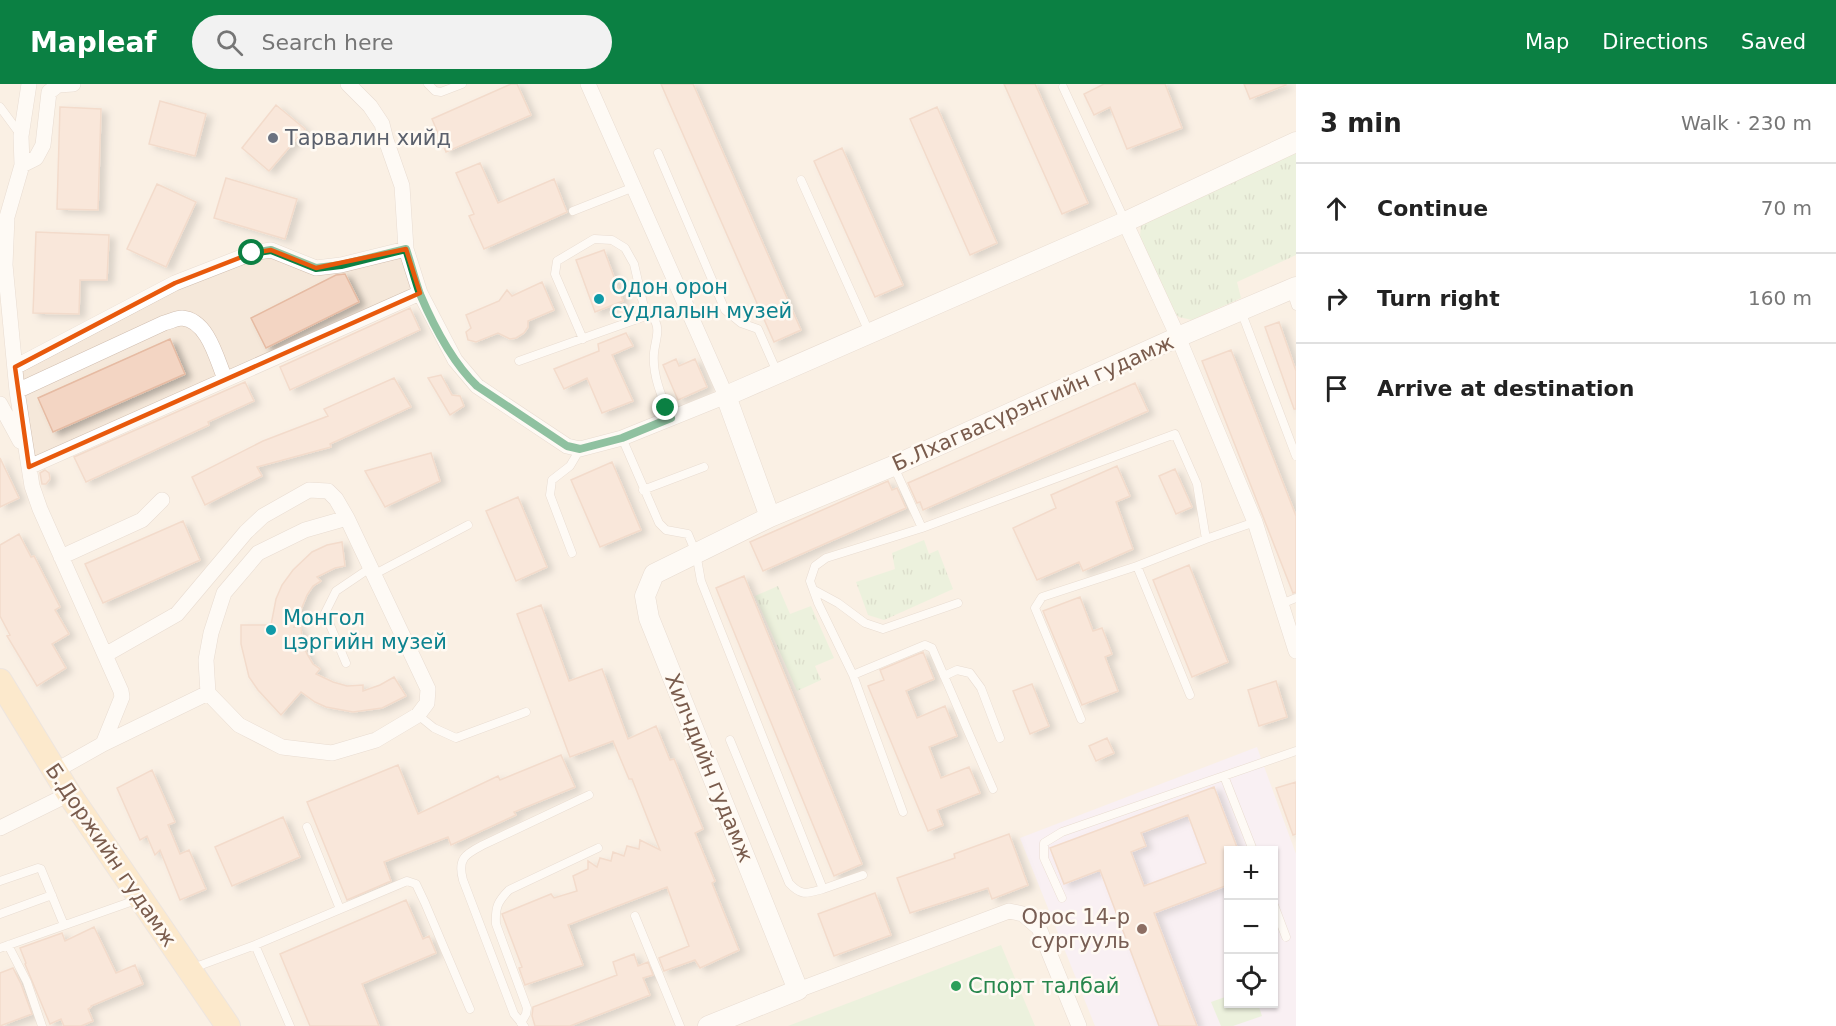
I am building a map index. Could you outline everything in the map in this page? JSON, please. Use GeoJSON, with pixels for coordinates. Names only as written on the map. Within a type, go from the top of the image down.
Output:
{"type":"FeatureCollection","features":[{"type":"Feature","properties":{"kind":"main road","name":"Б.Доржийн гудамж"},"geometry":{"type":"LineString","coordinates":[[0,681],[69,794],[228,1026]]}},
{"type":"Feature","properties":{"kind":"street"},"geometry":{"type":"LineString","coordinates":[[29,84],[21,136],[22,165],[7,218],[5,265],[17,391],[32,486],[40,509],[121,691],[122,697],[103,744]]}},
{"type":"Feature","properties":{"kind":"street"},"geometry":{"type":"LineString","coordinates":[[22,165],[36,158],[43,145],[48,92],[58,85],[73,84]]}},
{"type":"Feature","properties":{"kind":"street"},"geometry":{"type":"LineString","coordinates":[[348,84],[370,106],[382,124],[402,186],[406,249],[420,293],[450,351],[466,375],[477,386],[567,446],[580,449],[622,438],[726,396],[1125,222],[1296,142]]}},
{"type":"Feature","properties":{"kind":"street"},"geometry":{"type":"LineString","coordinates":[[588,84],[726,396],[770,517]]}},
{"type":"Feature","properties":{"kind":"street"},"geometry":{"type":"LineString","coordinates":[[1125,222],[1178,338],[1255,522],[1296,651]]}},
{"type":"Feature","properties":{"kind":"street"},"geometry":{"type":"LineString","coordinates":[[15,367],[175,283],[252,253],[271,250],[316,268],[341,265],[406,249]]}},
{"type":"Feature","properties":{"kind":"street"},"geometry":{"type":"LineString","coordinates":[[28,467],[420,293]]}},
{"type":"Feature","properties":{"kind":"street","name":"Б.Лхагвасүрэнгийн гудамж"},"geometry":{"type":"LineString","coordinates":[[770,517],[893,466],[1241,311],[1294,294]]}},
{"type":"Feature","properties":{"kind":"street"},"geometry":{"type":"LineString","coordinates":[[17,391],[164,323],[182,318],[196,323],[205,334],[225,379]]}},
{"type":"Feature","properties":{"kind":"street"},"geometry":{"type":"LineString","coordinates":[[0,404],[26,451]]}},
{"type":"Feature","properties":{"kind":"street"},"geometry":{"type":"LineString","coordinates":[[105,655],[177,614],[246,532],[263,516],[309,490],[328,491],[336,499],[347,518],[428,689],[427,703],[418,715],[376,740],[332,753],[282,747],[239,725],[208,693],[206,660],[211,633],[224,592],[258,553],[305,530],[347,518]]}},
{"type":"Feature","properties":{"kind":"street"},"geometry":{"type":"LineString","coordinates":[[61,556],[142,520],[162,500]]}},
{"type":"Feature","properties":{"kind":"street","name":"Хилчдийн гудамж"},"geometry":{"type":"LineString","coordinates":[[770,517],[654,574],[645,596],[649,618],[798,990]]}},
{"type":"Feature","properties":{"kind":"street"},"geometry":{"type":"LineString","coordinates":[[55,771],[103,744],[208,693]]}},
{"type":"Feature","properties":{"kind":"street"},"geometry":{"type":"LineString","coordinates":[[0,828],[69,794]]}},
{"type":"Feature","properties":{"kind":"street"},"geometry":{"type":"LineString","coordinates":[[708,1026],[1009,911],[1023,914],[1039,928],[1079,1026]]}},
{"type":"Feature","properties":{"kind":"lane"},"geometry":{"type":"LineString","coordinates":[[428,84],[435,92],[441,92],[462,84]]}},
{"type":"Feature","properties":{"kind":"lane"},"geometry":{"type":"LineString","coordinates":[[1063,87],[1125,222]]}},
{"type":"Feature","properties":{"kind":"lane"},"geometry":{"type":"LineString","coordinates":[[0,106],[21,136]]}},
{"type":"Feature","properties":{"kind":"lane"},"geometry":{"type":"LineString","coordinates":[[658,153],[725,310],[741,323],[758,329],[777,374]]}},
{"type":"Feature","properties":{"kind":"lane"},"geometry":{"type":"LineString","coordinates":[[801,180],[870,334]]}},
{"type":"Feature","properties":{"kind":"lane"},"geometry":{"type":"LineString","coordinates":[[573,211],[634,187]]}},
{"type":"Feature","properties":{"kind":"lane"},"geometry":{"type":"LineString","coordinates":[[583,339],[555,274],[556,261],[594,239],[612,240],[625,248],[634,264],[646,316]]}},
{"type":"Feature","properties":{"kind":"lane"},"geometry":{"type":"LineString","coordinates":[[1241,311],[1296,456]]}},
{"type":"Feature","properties":{"kind":"lane"},"geometry":{"type":"LineString","coordinates":[[519,361],[646,316],[652,317],[657,328],[654,356],[656,378],[671,418]]}},
{"type":"Feature","properties":{"kind":"lane"},"geometry":{"type":"LineString","coordinates":[[903,812],[853,675],[810,581],[815,566],[826,558],[922,528],[1175,434],[1197,484],[1206,539]]}},
{"type":"Feature","properties":{"kind":"lane"},"geometry":{"type":"LineString","coordinates":[[622,438],[659,524],[666,530],[688,534],[696,553],[701,581],[823,889]]}},
{"type":"Feature","properties":{"kind":"lane"},"geometry":{"type":"LineString","coordinates":[[572,553],[549,495],[552,480],[570,466],[580,449]]}},
{"type":"Feature","properties":{"kind":"lane"},"geometry":{"type":"LineString","coordinates":[[893,466],[922,528]]}},
{"type":"Feature","properties":{"kind":"lane"},"geometry":{"type":"LineString","coordinates":[[643,490],[704,467]]}},
{"type":"Feature","properties":{"kind":"lane"},"geometry":{"type":"LineString","coordinates":[[1081,719],[1035,608],[1042,597],[1137,566],[1255,522]]}},
{"type":"Feature","properties":{"kind":"lane"},"geometry":{"type":"LineString","coordinates":[[346,663],[325,613],[336,591],[468,525]]}},
{"type":"Feature","properties":{"kind":"lane"},"geometry":{"type":"LineString","coordinates":[[1137,566],[1190,694]]}},
{"type":"Feature","properties":{"kind":"lane"},"geometry":{"type":"LineString","coordinates":[[814,590],[838,603],[865,623],[883,629],[958,603]]}},
{"type":"Feature","properties":{"kind":"lane"},"geometry":{"type":"LineString","coordinates":[[1280,605],[1296,598]]}},
{"type":"Feature","properties":{"kind":"lane"},"geometry":{"type":"LineString","coordinates":[[853,675],[925,645],[932,648],[993,789]]}},
{"type":"Feature","properties":{"kind":"lane"},"geometry":{"type":"LineString","coordinates":[[944,676],[957,670],[970,674],[981,688],[1000,738]]}},
{"type":"Feature","properties":{"kind":"lane"},"geometry":{"type":"LineString","coordinates":[[418,715],[434,728],[456,738],[526,712]]}},
{"type":"Feature","properties":{"kind":"lane"},"geometry":{"type":"LineString","coordinates":[[730,740],[789,883],[797,892],[805,893],[823,889],[863,875]]}},
{"type":"Feature","properties":{"kind":"lane"},"geometry":{"type":"LineString","coordinates":[[1062,898],[1044,858],[1044,843],[1062,832],[1296,751]]}},
{"type":"Feature","properties":{"kind":"lane"},"geometry":{"type":"LineString","coordinates":[[1224,776],[1251,846]]}},
{"type":"Feature","properties":{"kind":"lane"},"geometry":{"type":"LineString","coordinates":[[589,795],[469,853],[461,864],[460,870],[467,891],[514,1014],[522,1024],[527,1008],[496,924],[495,909],[498,901],[509,890],[598,848]]}},
{"type":"Feature","properties":{"kind":"lane"},"geometry":{"type":"LineString","coordinates":[[307,827],[340,909]]}},
{"type":"Feature","properties":{"kind":"lane"},"geometry":{"type":"LineString","coordinates":[[0,880],[38,868],[43,872],[64,925]]}},
{"type":"Feature","properties":{"kind":"lane"},"geometry":{"type":"LineString","coordinates":[[188,970],[255,945],[408,881],[416,885],[470,1009]]}},
{"type":"Feature","properties":{"kind":"lane"},"geometry":{"type":"LineString","coordinates":[[0,914],[52,895]]}},
{"type":"Feature","properties":{"kind":"lane"},"geometry":{"type":"LineString","coordinates":[[4,947],[140,898]]}},
{"type":"Feature","properties":{"kind":"lane"},"geometry":{"type":"LineString","coordinates":[[635,916],[680,1026]]}},
{"type":"Feature","properties":{"kind":"lane"},"geometry":{"type":"LineString","coordinates":[[1278,916],[1286,937]]}},
{"type":"Feature","properties":{"kind":"lane"},"geometry":{"type":"LineString","coordinates":[[0,938],[27,982],[42,1026]]}},
{"type":"Feature","properties":{"kind":"lane"},"geometry":{"type":"LineString","coordinates":[[255,945],[290,1026]]}},
{"type":"Feature","properties":{"kind":"highlighted area"},"geometry":{"type":"Polygon","coordinates":[[[406,249],[420,293],[29,467],[15,367],[175,283],[252,253],[271,250],[316,268],[406,249]]]}},
{"type":"Feature","properties":{"kind":"shaded area"},"geometry":{"type":"Polygon","coordinates":[[[0,84],[1296,84],[1296,1026],[0,1026],[0,84]]]}},
{"type":"Feature","properties":{"kind":"shaded area","name":"Орос 14-р сургууль"},"geometry":{"type":"Polygon","coordinates":[[[1257,747],[1296,854],[1296,1026],[1095,1026],[1020,838],[1257,747]]]}},
{"type":"Feature","properties":{"kind":"green space"},"geometry":{"type":"Polygon","coordinates":[[[1296,152],[1296,255],[1237,282],[1241,298],[1192,320],[1179,317],[1173,311],[1140,237],[1141,224],[1296,152]]]}},
{"type":"Feature","properties":{"kind":"green space"},"geometry":{"type":"Polygon","coordinates":[[[924,540],[929,554],[938,550],[953,589],[884,620],[868,615],[856,582],[895,569],[892,553],[924,540]]]}},
{"type":"Feature","properties":{"kind":"green space"},"geometry":{"type":"Polygon","coordinates":[[[778,586],[790,614],[811,606],[834,658],[815,666],[821,680],[797,691],[755,596],[778,586]]]}},
{"type":"Feature","properties":{"kind":"green space","name":"Спорт талбай"},"geometry":{"type":"Polygon","coordinates":[[[1001,945],[1035,1026],[788,1026],[1001,945]]]}},
{"type":"Feature","properties":{"kind":"green space"},"geometry":{"type":"Polygon","coordinates":[[[1224,997],[1224,1008],[1259,1008],[1262,1016],[1233,1026],[1221,1026],[1211,1002],[1224,997]]]}},
{"type":"Feature","properties":{"kind":"building"},"geometry":{"type":"Polygon","coordinates":[[[511,84],[517,84],[531,115],[446,152],[432,119],[511,84]]]}},
{"type":"Feature","properties":{"kind":"building"},"geometry":{"type":"Polygon","coordinates":[[[661,84],[693,84],[801,330],[774,342],[661,84]]]}},
{"type":"Feature","properties":{"kind":"building"},"geometry":{"type":"Polygon","coordinates":[[[1004,84],[1035,84],[1088,203],[1062,214],[1004,84]]]}},
{"type":"Feature","properties":{"kind":"building"},"geometry":{"type":"Polygon","coordinates":[[[1104,84],[1165,84],[1182,128],[1127,149],[1110,107],[1094,115],[1084,94],[1104,84]]]}},
{"type":"Feature","properties":{"kind":"building"},"geometry":{"type":"Polygon","coordinates":[[[1244,84],[1286,84],[1286,85],[1250,99],[1244,84]]]}},
{"type":"Feature","properties":{"kind":"building"},"geometry":{"type":"Polygon","coordinates":[[[160,101],[206,114],[195,156],[149,144],[160,101]]]}},
{"type":"Feature","properties":{"kind":"building","name":"Тарвалин хийд"},"geometry":{"type":"Polygon","coordinates":[[[276,105],[305,129],[269,171],[242,148],[276,105]]]}},
{"type":"Feature","properties":{"kind":"building"},"geometry":{"type":"Polygon","coordinates":[[[60,107],[101,109],[98,210],[57,209],[60,107]]]}},
{"type":"Feature","properties":{"kind":"building"},"geometry":{"type":"Polygon","coordinates":[[[937,107],[997,243],[970,255],[910,119],[937,107]]]}},
{"type":"Feature","properties":{"kind":"building"},"geometry":{"type":"Polygon","coordinates":[[[842,148],[903,285],[875,297],[814,161],[842,148]]]}},
{"type":"Feature","properties":{"kind":"building"},"geometry":{"type":"Polygon","coordinates":[[[480,163],[498,203],[554,179],[567,212],[484,249],[469,216],[474,214],[456,173],[480,163]]]}},
{"type":"Feature","properties":{"kind":"building"},"geometry":{"type":"Polygon","coordinates":[[[226,178],[297,199],[285,239],[214,218],[226,178]]]}},
{"type":"Feature","properties":{"kind":"building"},"geometry":{"type":"Polygon","coordinates":[[[157,184],[196,202],[166,267],[127,249],[157,184]]]}},
{"type":"Feature","properties":{"kind":"building"},"geometry":{"type":"Polygon","coordinates":[[[36,232],[109,235],[107,280],[80,280],[79,314],[33,313],[36,232]]]}},
{"type":"Feature","properties":{"kind":"building"},"geometry":{"type":"Polygon","coordinates":[[[604,250],[623,301],[595,312],[576,260],[604,250]]]}},
{"type":"Feature","properties":{"kind":"building"},"geometry":{"type":"Polygon","coordinates":[[[345,274],[359,302],[266,348],[251,318],[336,275],[345,274]]]}},
{"type":"Feature","properties":{"kind":"building"},"geometry":{"type":"Polygon","coordinates":[[[542,282],[554,310],[528,321],[528,327],[524,333],[516,338],[510,339],[498,333],[476,342],[468,340],[466,332],[471,328],[466,315],[499,301],[507,290],[512,296],[542,282]]]}},
{"type":"Feature","properties":{"kind":"building"},"geometry":{"type":"Polygon","coordinates":[[[410,308],[420,330],[290,390],[280,367],[410,308]]]}},
{"type":"Feature","properties":{"kind":"building"},"geometry":{"type":"Polygon","coordinates":[[[1279,322],[1296,371],[1296,409],[1294,409],[1265,327],[1279,322]]]}},
{"type":"Feature","properties":{"kind":"building"},"geometry":{"type":"Polygon","coordinates":[[[626,333],[633,346],[612,355],[633,401],[602,413],[587,378],[564,389],[554,369],[599,351],[598,344],[626,333]]]}},
{"type":"Feature","properties":{"kind":"building"},"geometry":{"type":"Polygon","coordinates":[[[170,339],[185,374],[53,432],[38,398],[170,339]]]}},
{"type":"Feature","properties":{"kind":"building"},"geometry":{"type":"Polygon","coordinates":[[[1231,350],[1296,516],[1296,592],[1293,593],[1202,361],[1231,350]]]}},
{"type":"Feature","properties":{"kind":"building"},"geometry":{"type":"Polygon","coordinates":[[[676,359],[679,366],[695,359],[707,387],[678,400],[663,365],[676,359]]]}},
{"type":"Feature","properties":{"kind":"building"},"geometry":{"type":"Polygon","coordinates":[[[441,375],[452,395],[460,396],[464,406],[450,415],[428,378],[441,375]]]}},
{"type":"Feature","properties":{"kind":"building"},"geometry":{"type":"Polygon","coordinates":[[[394,378],[411,407],[330,444],[331,447],[257,467],[262,476],[205,505],[192,477],[263,441],[328,416],[324,409],[394,378]]]}},
{"type":"Feature","properties":{"kind":"building"},"geometry":{"type":"Polygon","coordinates":[[[245,382],[254,401],[208,422],[209,425],[86,482],[74,457],[245,382]]]}},
{"type":"Feature","properties":{"kind":"building"},"geometry":{"type":"Polygon","coordinates":[[[1135,383],[1148,411],[923,510],[920,502],[917,503],[908,483],[1135,383]]]}},
{"type":"Feature","properties":{"kind":"building"},"geometry":{"type":"Polygon","coordinates":[[[431,453],[440,481],[385,507],[365,471],[431,453]]]}},
{"type":"Feature","properties":{"kind":"building"},"geometry":{"type":"Polygon","coordinates":[[[0,458],[19,498],[0,507],[0,458]]]}},
{"type":"Feature","properties":{"kind":"building"},"geometry":{"type":"Polygon","coordinates":[[[612,462],[641,530],[600,547],[571,480],[612,462]]]}},
{"type":"Feature","properties":{"kind":"building"},"geometry":{"type":"Polygon","coordinates":[[[1117,466],[1130,496],[1116,502],[1133,549],[1083,571],[1079,562],[1037,580],[1013,528],[1056,508],[1051,495],[1117,466]]]}},
{"type":"Feature","properties":{"kind":"building"},"geometry":{"type":"Polygon","coordinates":[[[1175,469],[1192,507],[1176,514],[1159,476],[1175,469]]]}},
{"type":"Feature","properties":{"kind":"building"},"geometry":{"type":"Polygon","coordinates":[[[45,470],[49,473],[50,479],[46,484],[42,484],[40,473],[45,470]]]}},
{"type":"Feature","properties":{"kind":"building"},"geometry":{"type":"Polygon","coordinates":[[[888,481],[892,490],[897,488],[906,508],[763,571],[750,542],[888,481]]]}},
{"type":"Feature","properties":{"kind":"building"},"geometry":{"type":"Polygon","coordinates":[[[518,497],[547,567],[516,581],[486,511],[518,497]]]}},
{"type":"Feature","properties":{"kind":"building"},"geometry":{"type":"Polygon","coordinates":[[[183,521],[200,560],[103,603],[85,564],[183,521]]]}},
{"type":"Feature","properties":{"kind":"building"},"geometry":{"type":"Polygon","coordinates":[[[19,534],[31,557],[34,556],[60,607],[55,610],[69,634],[52,644],[66,668],[37,686],[7,636],[10,635],[0,616],[0,545],[19,534]]]}},
{"type":"Feature","properties":{"kind":"building","name":"Монгол цэргийн музей"},"geometry":{"type":"Polygon","coordinates":[[[342,542],[345,566],[317,577],[321,581],[313,586],[307,595],[294,627],[301,627],[302,642],[307,654],[313,664],[320,669],[316,674],[347,686],[363,685],[363,691],[394,677],[406,696],[382,708],[353,712],[326,707],[301,692],[281,715],[249,677],[241,644],[241,625],[271,625],[276,599],[282,585],[293,570],[312,552],[327,545],[342,542]]]}},
{"type":"Feature","properties":{"kind":"building"},"geometry":{"type":"Polygon","coordinates":[[[1189,565],[1228,662],[1192,677],[1153,580],[1189,565]]]}},
{"type":"Feature","properties":{"kind":"building"},"geometry":{"type":"Polygon","coordinates":[[[744,576],[862,864],[834,876],[716,588],[744,576]]]}},
{"type":"Feature","properties":{"kind":"building"},"geometry":{"type":"Polygon","coordinates":[[[1080,597],[1093,631],[1102,628],[1112,654],[1105,657],[1118,691],[1082,705],[1043,611],[1080,597]]]}},
{"type":"Feature","properties":{"kind":"building"},"geometry":{"type":"Polygon","coordinates":[[[541,605],[569,681],[602,669],[628,739],[656,726],[670,760],[674,759],[703,829],[695,833],[715,881],[712,883],[739,950],[700,968],[695,960],[664,971],[659,958],[689,946],[667,887],[568,925],[583,965],[525,985],[519,968],[522,967],[502,914],[551,894],[554,898],[577,891],[573,876],[588,869],[588,861],[597,867],[600,858],[611,861],[613,852],[624,856],[627,846],[639,849],[640,840],[660,850],[632,779],[629,779],[613,741],[570,757],[517,614],[541,605]]]}},
{"type":"Feature","properties":{"kind":"building"},"geometry":{"type":"Polygon","coordinates":[[[923,652],[934,679],[906,691],[917,718],[945,706],[957,736],[929,747],[941,778],[969,767],[980,793],[937,810],[943,825],[928,831],[868,686],[884,680],[880,670],[923,652]]]}},
{"type":"Feature","properties":{"kind":"building"},"geometry":{"type":"Polygon","coordinates":[[[1276,681],[1287,717],[1259,726],[1248,690],[1276,681]]]}},
{"type":"Feature","properties":{"kind":"building"},"geometry":{"type":"Polygon","coordinates":[[[1032,684],[1049,726],[1030,734],[1013,691],[1032,684]]]}},
{"type":"Feature","properties":{"kind":"building"},"geometry":{"type":"Polygon","coordinates":[[[1107,738],[1114,753],[1096,761],[1089,746],[1107,738]]]}},
{"type":"Feature","properties":{"kind":"building"},"geometry":{"type":"Polygon","coordinates":[[[561,755],[575,787],[514,812],[516,815],[451,845],[448,837],[384,862],[391,881],[347,900],[307,802],[398,765],[418,814],[498,776],[500,780],[561,755]]]}},
{"type":"Feature","properties":{"kind":"building"},"geometry":{"type":"Polygon","coordinates":[[[152,770],[175,822],[168,825],[180,854],[189,850],[206,889],[180,900],[160,850],[155,855],[147,836],[140,840],[117,788],[152,770]]]}},
{"type":"Feature","properties":{"kind":"building"},"geometry":{"type":"Polygon","coordinates":[[[1296,782],[1296,834],[1293,835],[1276,788],[1296,782]]]}},
{"type":"Feature","properties":{"kind":"building"},"geometry":{"type":"Polygon","coordinates":[[[1214,787],[1236,846],[1224,846],[1224,887],[1154,913],[1197,1026],[1159,1026],[1100,870],[1064,884],[1050,848],[1214,787]],[[1188,815],[1141,833],[1146,846],[1131,852],[1144,886],[1206,863],[1188,815]]]}},
{"type":"Feature","properties":{"kind":"building"},"geometry":{"type":"Polygon","coordinates":[[[283,817],[300,857],[232,886],[215,847],[283,817]]]}},
{"type":"Feature","properties":{"kind":"building"},"geometry":{"type":"Polygon","coordinates":[[[1009,834],[1028,885],[992,899],[988,888],[910,913],[897,878],[955,858],[954,854],[1009,834]]]}},
{"type":"Feature","properties":{"kind":"building"},"geometry":{"type":"Polygon","coordinates":[[[875,893],[891,935],[834,956],[818,914],[875,893]]]}},
{"type":"Feature","properties":{"kind":"building"},"geometry":{"type":"Polygon","coordinates":[[[406,900],[423,939],[429,936],[436,953],[362,984],[379,1026],[310,1026],[280,954],[406,900]]]}},
{"type":"Feature","properties":{"kind":"building"},"geometry":{"type":"Polygon","coordinates":[[[94,927],[116,973],[135,965],[143,984],[91,1006],[88,1009],[93,1021],[81,1026],[64,1026],[61,1019],[50,1024],[20,948],[62,933],[65,941],[94,927]]]}},
{"type":"Feature","properties":{"kind":"building"},"geometry":{"type":"Polygon","coordinates":[[[634,954],[638,966],[648,962],[653,975],[643,978],[650,995],[570,1026],[535,1026],[532,1016],[533,1007],[617,975],[613,962],[634,954]]]}},
{"type":"Feature","properties":{"kind":"building"},"geometry":{"type":"Polygon","coordinates":[[[13,968],[32,1014],[0,1026],[0,973],[13,968]]]}},
{"type":"Feature","properties":{"kind":"place","name":"Тарвалин хийд"},"geometry":{"type":"Point","coordinates":[273,138]}},
{"type":"Feature","properties":{"kind":"place","name":"Одон орон судлалын музей"},"geometry":{"type":"Point","coordinates":[599,299]}},
{"type":"Feature","properties":{"kind":"place","name":"Монгол цэргийн музей"},"geometry":{"type":"Point","coordinates":[271,630]}},
{"type":"Feature","properties":{"kind":"place","name":"Орос 14-р сургууль"},"geometry":{"type":"Point","coordinates":[1142,929]}},
{"type":"Feature","properties":{"kind":"place","name":"Спорт талбай"},"geometry":{"type":"Point","coordinates":[956,986]}},
{"type":"Feature","properties":{"kind":"route"},"geometry":{"type":"LineString","coordinates":[[252,253],[271,250],[316,268],[341,265],[406,249],[420,293],[432,320],[466,375],[477,386],[567,446],[580,449],[622,438],[671,418],[666,408]]}}]}
